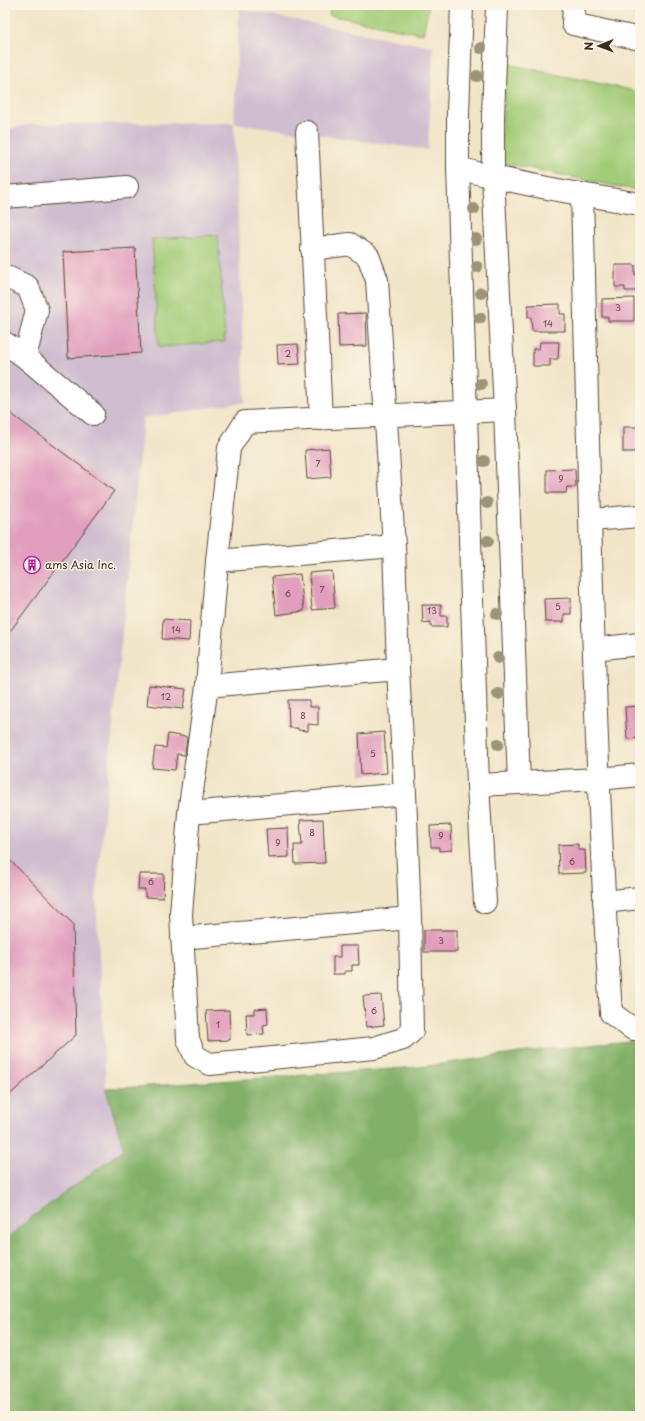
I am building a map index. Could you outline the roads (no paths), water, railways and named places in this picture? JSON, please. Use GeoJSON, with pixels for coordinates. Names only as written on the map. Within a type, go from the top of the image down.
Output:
{"type":"FeatureCollection","features":[{"type":"Feature","properties":{"kind":"street"},"geometry":{"type":"LineString","coordinates":[[462,5],[458,113],[458,168],[478,785],[486,902]]}},
{"type":"Feature","properties":{"kind":"street"},"geometry":{"type":"LineString","coordinates":[[497,5],[493,117],[493,177],[505,410],[519,783]]}},
{"type":"Feature","properties":{"kind":"street"},"geometry":{"type":"LineString","coordinates":[[574,5],[573,24],[640,39]]}},
{"type":"Feature","properties":{"kind":"street"},"geometry":{"type":"LineString","coordinates":[[308,132],[312,249],[321,419]]}},
{"type":"Feature","properties":{"kind":"street"},"geometry":{"type":"LineString","coordinates":[[458,168],[493,177],[640,204]]}},
{"type":"Feature","properties":{"kind":"street"},"geometry":{"type":"LineString","coordinates":[[5,197],[127,187]]}},
{"type":"Feature","properties":{"kind":"street"},"geometry":{"type":"LineString","coordinates":[[582,194],[594,649],[604,902],[611,1014],[633,1029],[640,1028]]}},
{"type":"Feature","properties":{"kind":"street"},"geometry":{"type":"LineString","coordinates":[[312,249],[350,244],[368,256],[377,280],[385,417],[394,546],[398,669],[410,918],[412,1031],[403,1039],[374,1048],[210,1064],[195,1056],[188,1039],[181,914],[189,813],[207,686],[217,561],[229,448],[245,422],[385,417],[505,410]]}},
{"type":"Feature","properties":{"kind":"street"},"geometry":{"type":"LineString","coordinates":[[5,278],[9,278],[28,287],[38,310],[24,357]]}},
{"type":"Feature","properties":{"kind":"street"},"geometry":{"type":"LineString","coordinates":[[5,343],[93,414]]}},
{"type":"Feature","properties":{"kind":"street"},"geometry":{"type":"LineString","coordinates":[[590,520],[640,516]]}},
{"type":"Feature","properties":{"kind":"street"},"geometry":{"type":"LineString","coordinates":[[217,561],[394,546]]}},
{"type":"Feature","properties":{"kind":"street"},"geometry":{"type":"LineString","coordinates":[[594,649],[640,644]]}},
{"type":"Feature","properties":{"kind":"street"},"geometry":{"type":"LineString","coordinates":[[207,686],[398,669]]}},
{"type":"Feature","properties":{"kind":"street"},"geometry":{"type":"LineString","coordinates":[[478,785],[599,779],[640,775]]}},
{"type":"Feature","properties":{"kind":"street"},"geometry":{"type":"LineString","coordinates":[[189,813],[405,794]]}},
{"type":"Feature","properties":{"kind":"street"},"geometry":{"type":"LineString","coordinates":[[604,902],[640,898]]}},
{"type":"Feature","properties":{"kind":"street"},"geometry":{"type":"LineString","coordinates":[[182,938],[410,918]]}},
{"type":"Feature","properties":{"kind":"place","name":"ams Asia Inc."},"geometry":{"type":"Point","coordinates":[32,565]}}]}
